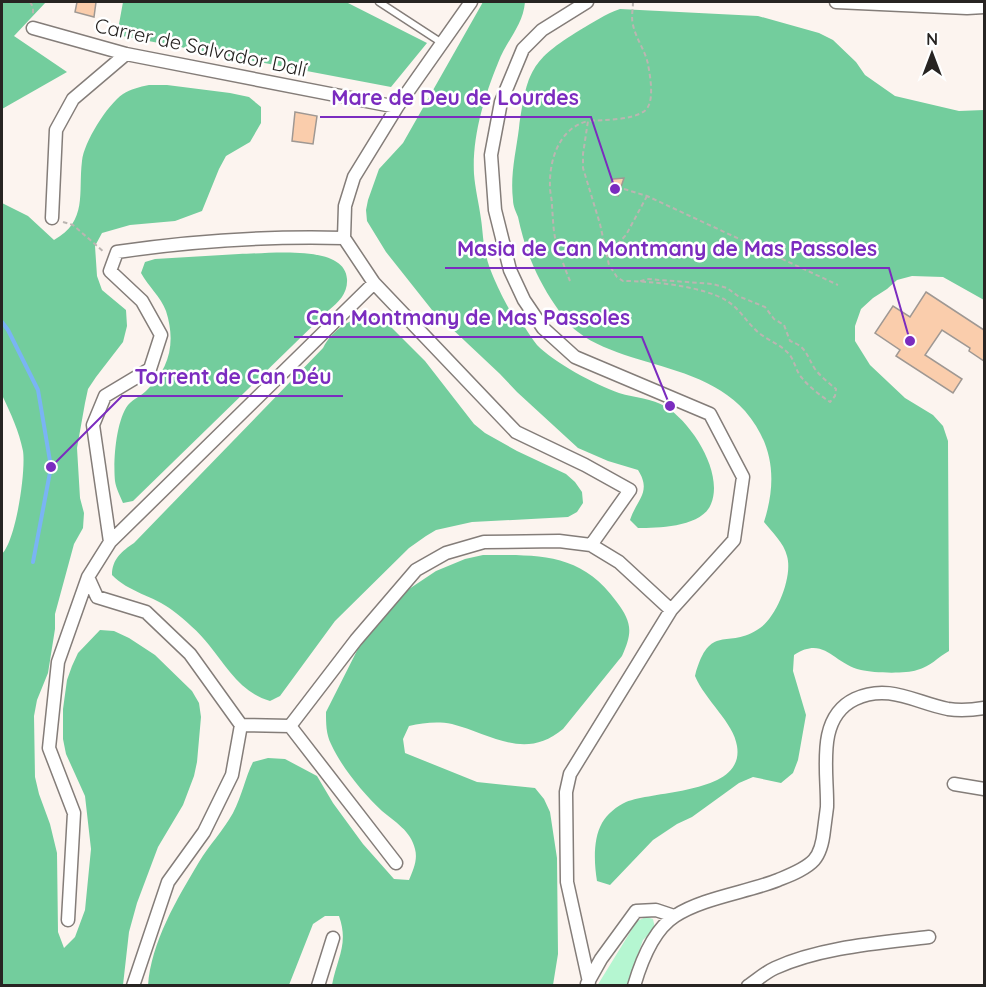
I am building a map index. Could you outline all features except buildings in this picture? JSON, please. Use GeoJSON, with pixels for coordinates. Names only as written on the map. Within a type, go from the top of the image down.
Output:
{"type":"FeatureCollection","features":[{"type":"Feature","properties":{"kind":"street"},"geometry":{"type":"LineString","coordinates":[[471,2],[397,107],[354,177],[345,206],[344,238],[374,283],[516,432],[585,465],[630,490],[591,545]]}},
{"type":"Feature","properties":{"kind":"street"},"geometry":{"type":"LineString","coordinates":[[587,2],[542,30],[523,49],[501,102],[491,155],[495,210],[510,270],[524,300],[543,327],[575,357],[710,414],[743,477],[734,540],[671,610],[570,774],[566,792],[567,882],[588,984]]}},
{"type":"Feature","properties":{"kind":"street"},"geometry":{"type":"LineString","coordinates":[[836,2],[984,7]]}},
{"type":"Feature","properties":{"kind":"street","name":"Carrer de Salvador Dalí"},"geometry":{"type":"LineString","coordinates":[[33,28],[126,54],[397,107]]}},
{"type":"Feature","properties":{"kind":"street"},"geometry":{"type":"LineString","coordinates":[[52,218],[56,130],[73,99],[126,54]]}},
{"type":"Feature","properties":{"kind":"street"},"geometry":{"type":"LineString","coordinates":[[110,542],[93,425],[105,396],[150,369],[161,335],[142,301],[110,271],[117,252],[178,243],[300,237],[344,238]]}},
{"type":"Feature","properties":{"kind":"street"},"geometry":{"type":"LineString","coordinates":[[68,920],[74,813],[49,748],[58,662],[88,577],[110,542],[374,283]]}},
{"type":"Feature","properties":{"kind":"street"},"geometry":{"type":"LineString","coordinates":[[290,726],[356,640],[416,570],[446,553],[484,542],[559,541],[591,545],[619,562],[671,610]]}},
{"type":"Feature","properties":{"kind":"street"},"geometry":{"type":"LineString","coordinates":[[88,577],[97,597],[146,612],[190,654],[241,725],[232,775],[204,832],[168,882],[132,986]]}},
{"type":"Feature","properties":{"kind":"street"},"geometry":{"type":"LineString","coordinates":[[634,986],[641,962],[652,940],[674,916],[714,899],[770,883],[795,873],[814,860],[823,843],[826,807],[825,745],[842,707],[856,698],[898,693],[946,708],[966,711],[984,708]]}},
{"type":"Feature","properties":{"kind":"street"},"geometry":{"type":"LineString","coordinates":[[241,725],[290,726]]}},
{"type":"Feature","properties":{"kind":"street"},"geometry":{"type":"LineString","coordinates":[[290,726],[396,863]]}},
{"type":"Feature","properties":{"kind":"street"},"geometry":{"type":"LineString","coordinates":[[954,784],[984,789]]}},
{"type":"Feature","properties":{"kind":"street"},"geometry":{"type":"LineString","coordinates":[[588,984],[606,951],[636,910],[656,910],[674,916]]}},
{"type":"Feature","properties":{"kind":"street"},"geometry":{"type":"LineString","coordinates":[[748,986],[775,968],[803,958],[844,948],[929,936]]}},
{"type":"Feature","properties":{"kind":"street"},"geometry":{"type":"LineString","coordinates":[[318,986],[333,938]]}},
{"type":"Feature","properties":{"kind":"lane"},"geometry":{"type":"LineString","coordinates":[[379,2],[443,43]]}},
{"type":"Feature","properties":{"kind":"path"},"geometry":{"type":"LineString","coordinates":[[30,2],[33,7],[33,28]]}},
{"type":"Feature","properties":{"kind":"path"},"geometry":{"type":"LineString","coordinates":[[570,282],[556,243],[552,223],[549,189],[551,167],[556,148],[569,130],[577,124],[637,115],[646,111],[650,105],[648,62],[636,37],[632,22],[633,2]]}},
{"type":"Feature","properties":{"kind":"path"},"geometry":{"type":"LineString","coordinates":[[588,121],[582,154],[583,168],[600,224],[609,265],[617,277],[623,281],[693,289],[725,299],[741,312],[762,335],[774,340],[790,355],[801,378],[830,402],[835,396],[836,389],[815,368],[801,345],[790,341],[784,325],[774,319],[765,307],[713,284],[646,279],[638,282]]}},
{"type":"Feature","properties":{"kind":"path"},"geometry":{"type":"LineString","coordinates":[[624,189],[647,196],[838,285]]}},
{"type":"Feature","properties":{"kind":"path"},"geometry":{"type":"LineString","coordinates":[[607,255],[626,235],[647,196]]}},
{"type":"Feature","properties":{"kind":"path"},"geometry":{"type":"LineString","coordinates":[[52,218],[74,225],[87,235],[95,246],[115,259]]}},
{"type":"Feature","properties":{"kind":"green space"},"geometry":{"type":"Polygon","coordinates":[[[2,2],[46,2],[14,36],[67,72],[2,109],[2,2]]]}},
{"type":"Feature","properties":{"kind":"green space"},"geometry":{"type":"Polygon","coordinates":[[[123,2],[346,2],[427,43],[391,87],[117,35],[123,2]]]}},
{"type":"Feature","properties":{"kind":"green space"},"geometry":{"type":"Polygon","coordinates":[[[483,2],[525,2],[521,19],[501,55],[488,89],[475,146],[475,179],[485,249],[491,272],[511,311],[544,352],[599,385],[661,404],[676,414],[686,425],[703,450],[709,464],[714,492],[706,512],[689,522],[679,525],[638,528],[630,520],[642,495],[644,484],[638,470],[608,461],[578,448],[517,392],[432,310],[386,252],[367,221],[368,200],[379,169],[403,143],[483,2]]]}},
{"type":"Feature","properties":{"kind":"green space"},"geometry":{"type":"Polygon","coordinates":[[[620,9],[758,16],[819,33],[833,40],[856,62],[865,75],[895,96],[959,111],[984,110],[984,300],[943,277],[912,276],[897,280],[873,298],[861,309],[855,326],[855,341],[870,365],[905,398],[933,415],[943,426],[948,441],[949,651],[922,669],[897,673],[851,667],[821,649],[805,650],[794,655],[793,671],[806,715],[798,760],[793,773],[781,783],[753,777],[739,783],[692,817],[653,840],[610,885],[597,881],[595,859],[599,829],[609,813],[626,802],[696,788],[714,782],[727,773],[736,762],[735,737],[695,676],[701,659],[713,643],[748,634],[766,622],[778,605],[788,574],[787,556],[783,547],[764,522],[771,492],[767,450],[755,424],[745,411],[734,400],[707,383],[610,350],[578,332],[565,320],[548,295],[524,241],[514,204],[512,182],[522,109],[529,80],[541,59],[551,50],[595,21],[620,9]]]}},
{"type":"Feature","properties":{"kind":"green space"},"geometry":{"type":"Polygon","coordinates":[[[149,85],[167,85],[249,97],[261,107],[261,123],[250,142],[226,156],[202,211],[175,221],[130,225],[102,233],[95,246],[97,276],[102,290],[126,310],[127,326],[123,342],[88,389],[77,448],[80,498],[84,513],[83,528],[74,544],[55,614],[48,673],[37,700],[34,716],[35,777],[57,853],[58,932],[64,948],[75,937],[85,910],[91,849],[85,796],[66,754],[63,739],[63,709],[67,680],[78,653],[100,630],[114,631],[155,655],[192,691],[199,703],[201,717],[197,762],[183,805],[158,847],[137,903],[129,932],[123,985],[2,985],[2,554],[16,521],[24,461],[19,436],[2,395],[2,203],[28,216],[54,240],[65,232],[77,215],[82,161],[97,124],[110,106],[123,94],[149,85]]]}},
{"type":"Feature","properties":{"kind":"green space"},"geometry":{"type":"Polygon","coordinates":[[[285,252],[319,255],[333,260],[343,268],[347,279],[346,289],[336,304],[133,501],[123,503],[116,486],[114,473],[116,442],[121,421],[128,405],[146,391],[161,374],[169,354],[170,344],[166,311],[141,273],[145,262],[155,259],[285,252]]]}},
{"type":"Feature","properties":{"kind":"green space"},"geometry":{"type":"Polygon","coordinates":[[[369,314],[381,317],[425,361],[474,424],[517,451],[566,474],[582,492],[583,503],[577,512],[568,517],[472,522],[436,530],[426,536],[409,548],[335,621],[280,696],[270,701],[243,686],[205,640],[182,618],[165,605],[118,581],[112,575],[112,569],[122,552],[134,543],[323,348],[337,330],[348,322],[369,314]]]}},
{"type":"Feature","properties":{"kind":"green space"},"geometry":{"type":"Polygon","coordinates":[[[483,555],[540,557],[573,565],[588,573],[602,585],[621,608],[629,627],[628,640],[622,656],[563,729],[549,738],[535,743],[521,744],[452,724],[425,723],[409,726],[403,739],[405,753],[477,782],[535,788],[544,799],[550,812],[557,858],[558,954],[553,985],[332,985],[343,935],[339,916],[325,916],[313,924],[289,985],[148,986],[154,953],[166,921],[199,862],[233,813],[253,762],[268,758],[285,759],[317,776],[333,803],[363,844],[394,879],[409,880],[416,853],[413,843],[402,827],[368,796],[341,762],[328,736],[326,712],[374,617],[397,597],[436,571],[465,559],[483,555]]]}},
{"type":"Feature","properties":{"kind":"green space"},"geometry":{"type":"Polygon","coordinates":[[[646,917],[653,919],[655,928],[643,940],[627,985],[597,986],[637,921],[646,917]]]}},
{"type":"Feature","properties":{"kind":"waterway"},"geometry":{"type":"LineString","coordinates":[[2,322],[38,390],[51,467],[33,562]]}},
{"type":"Feature","properties":{"kind":"place","name":"Mare de Deu de Lourdes"},"geometry":{"type":"Point","coordinates":[615,189]}},
{"type":"Feature","properties":{"kind":"place","name":"Masia de Can Montmany de Mas Passoles"},"geometry":{"type":"Point","coordinates":[910,341]}},
{"type":"Feature","properties":{"kind":"place","name":"Can Montmany de Mas Passoles"},"geometry":{"type":"Point","coordinates":[670,406]}},
{"type":"Feature","properties":{"kind":"place","name":"Torrent de Can Déu"},"geometry":{"type":"Point","coordinates":[51,467]}}]}
